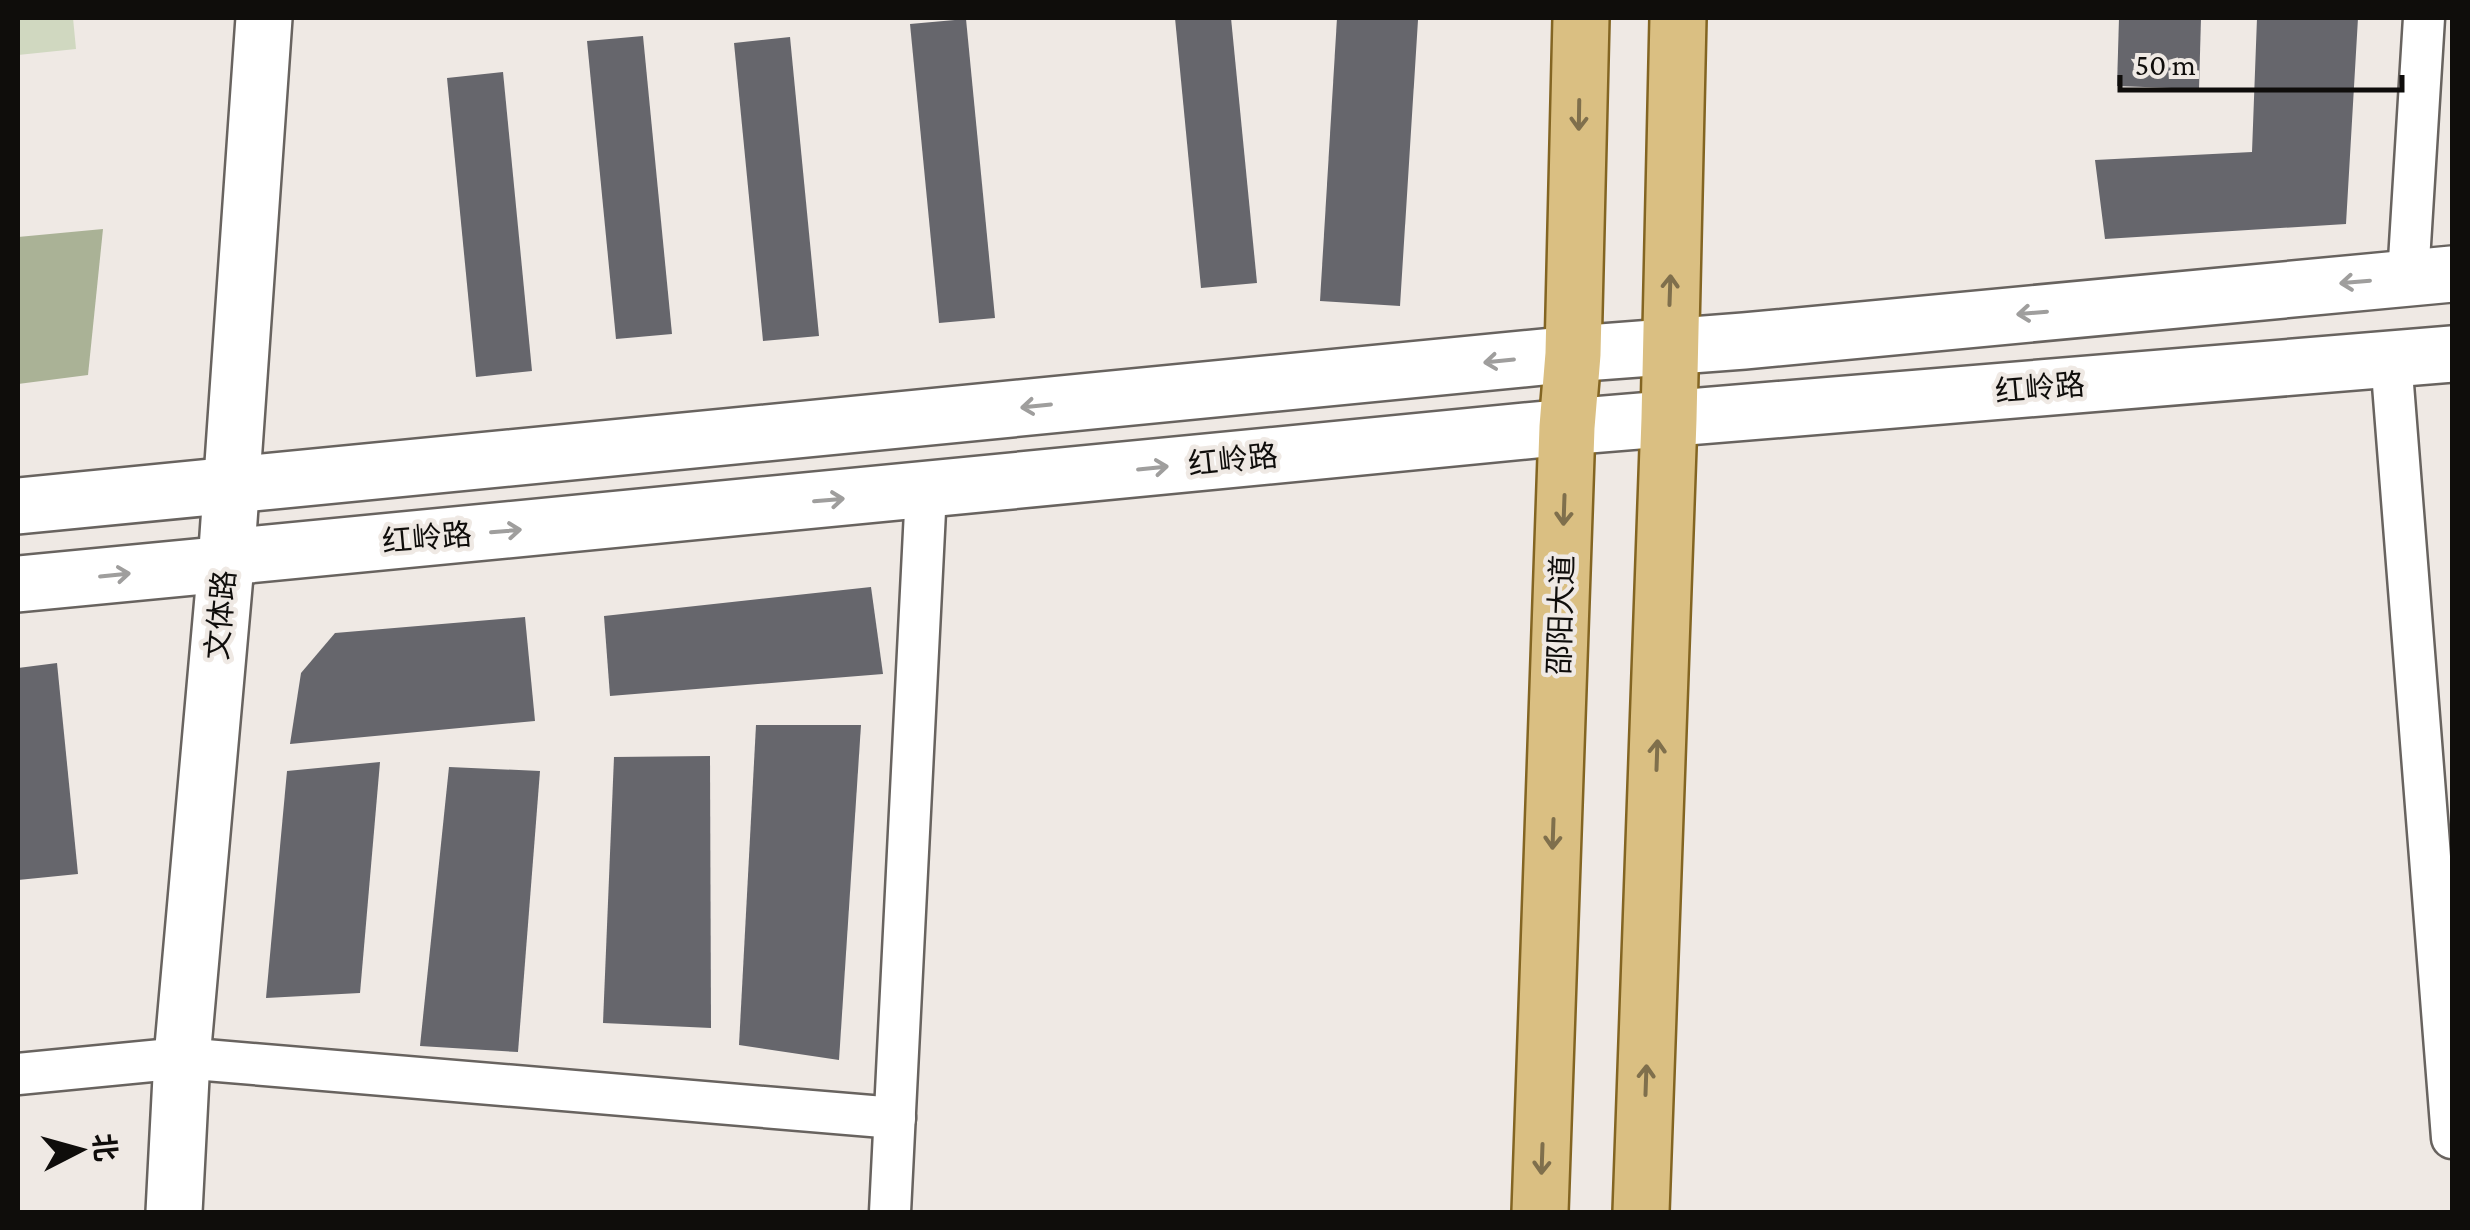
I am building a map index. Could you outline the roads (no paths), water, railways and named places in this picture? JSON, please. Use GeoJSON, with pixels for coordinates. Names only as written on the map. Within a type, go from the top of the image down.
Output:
{"type":"FeatureCollection","features":[{"type":"Feature","properties":{"kind":"main road","name":"文体路"},"geometry":{"type":"LineString","coordinates":[[174,1212],[182,1058],[226,564],[264,18]]}},
{"type":"Feature","properties":{"kind":"main road","name":"邵阳大道"},"geometry":{"type":"LineString","coordinates":[[1540,1212],[1567,427],[1574,354],[1581,18]]}},
{"type":"Feature","properties":{"kind":"main road"},"geometry":{"type":"LineString","coordinates":[[1641,1212],[1669,419],[1678,18]]}},
{"type":"Feature","properties":{"kind":"main road"},"geometry":{"type":"LineString","coordinates":[[18,506],[1574,354],[2430,276]]}},
{"type":"Feature","properties":{"kind":"main road","name":"红岭路"},"geometry":{"type":"LineString","coordinates":[[18,584],[226,564],[238,556],[1567,427],[2452,354]]}},
{"type":"Feature","properties":{"kind":"street"},"geometry":{"type":"LineString","coordinates":[[2424,18],[2430,276]]}},
{"type":"Feature","properties":{"kind":"street"},"geometry":{"type":"LineString","coordinates":[[2392,359],[2452,1138]]}},
{"type":"Feature","properties":{"kind":"street"},"geometry":{"type":"LineString","coordinates":[[890,1212],[926,491]]}},
{"type":"Feature","properties":{"kind":"street"},"geometry":{"type":"LineString","coordinates":[[18,1074],[182,1058],[895,1118]]}}]}
